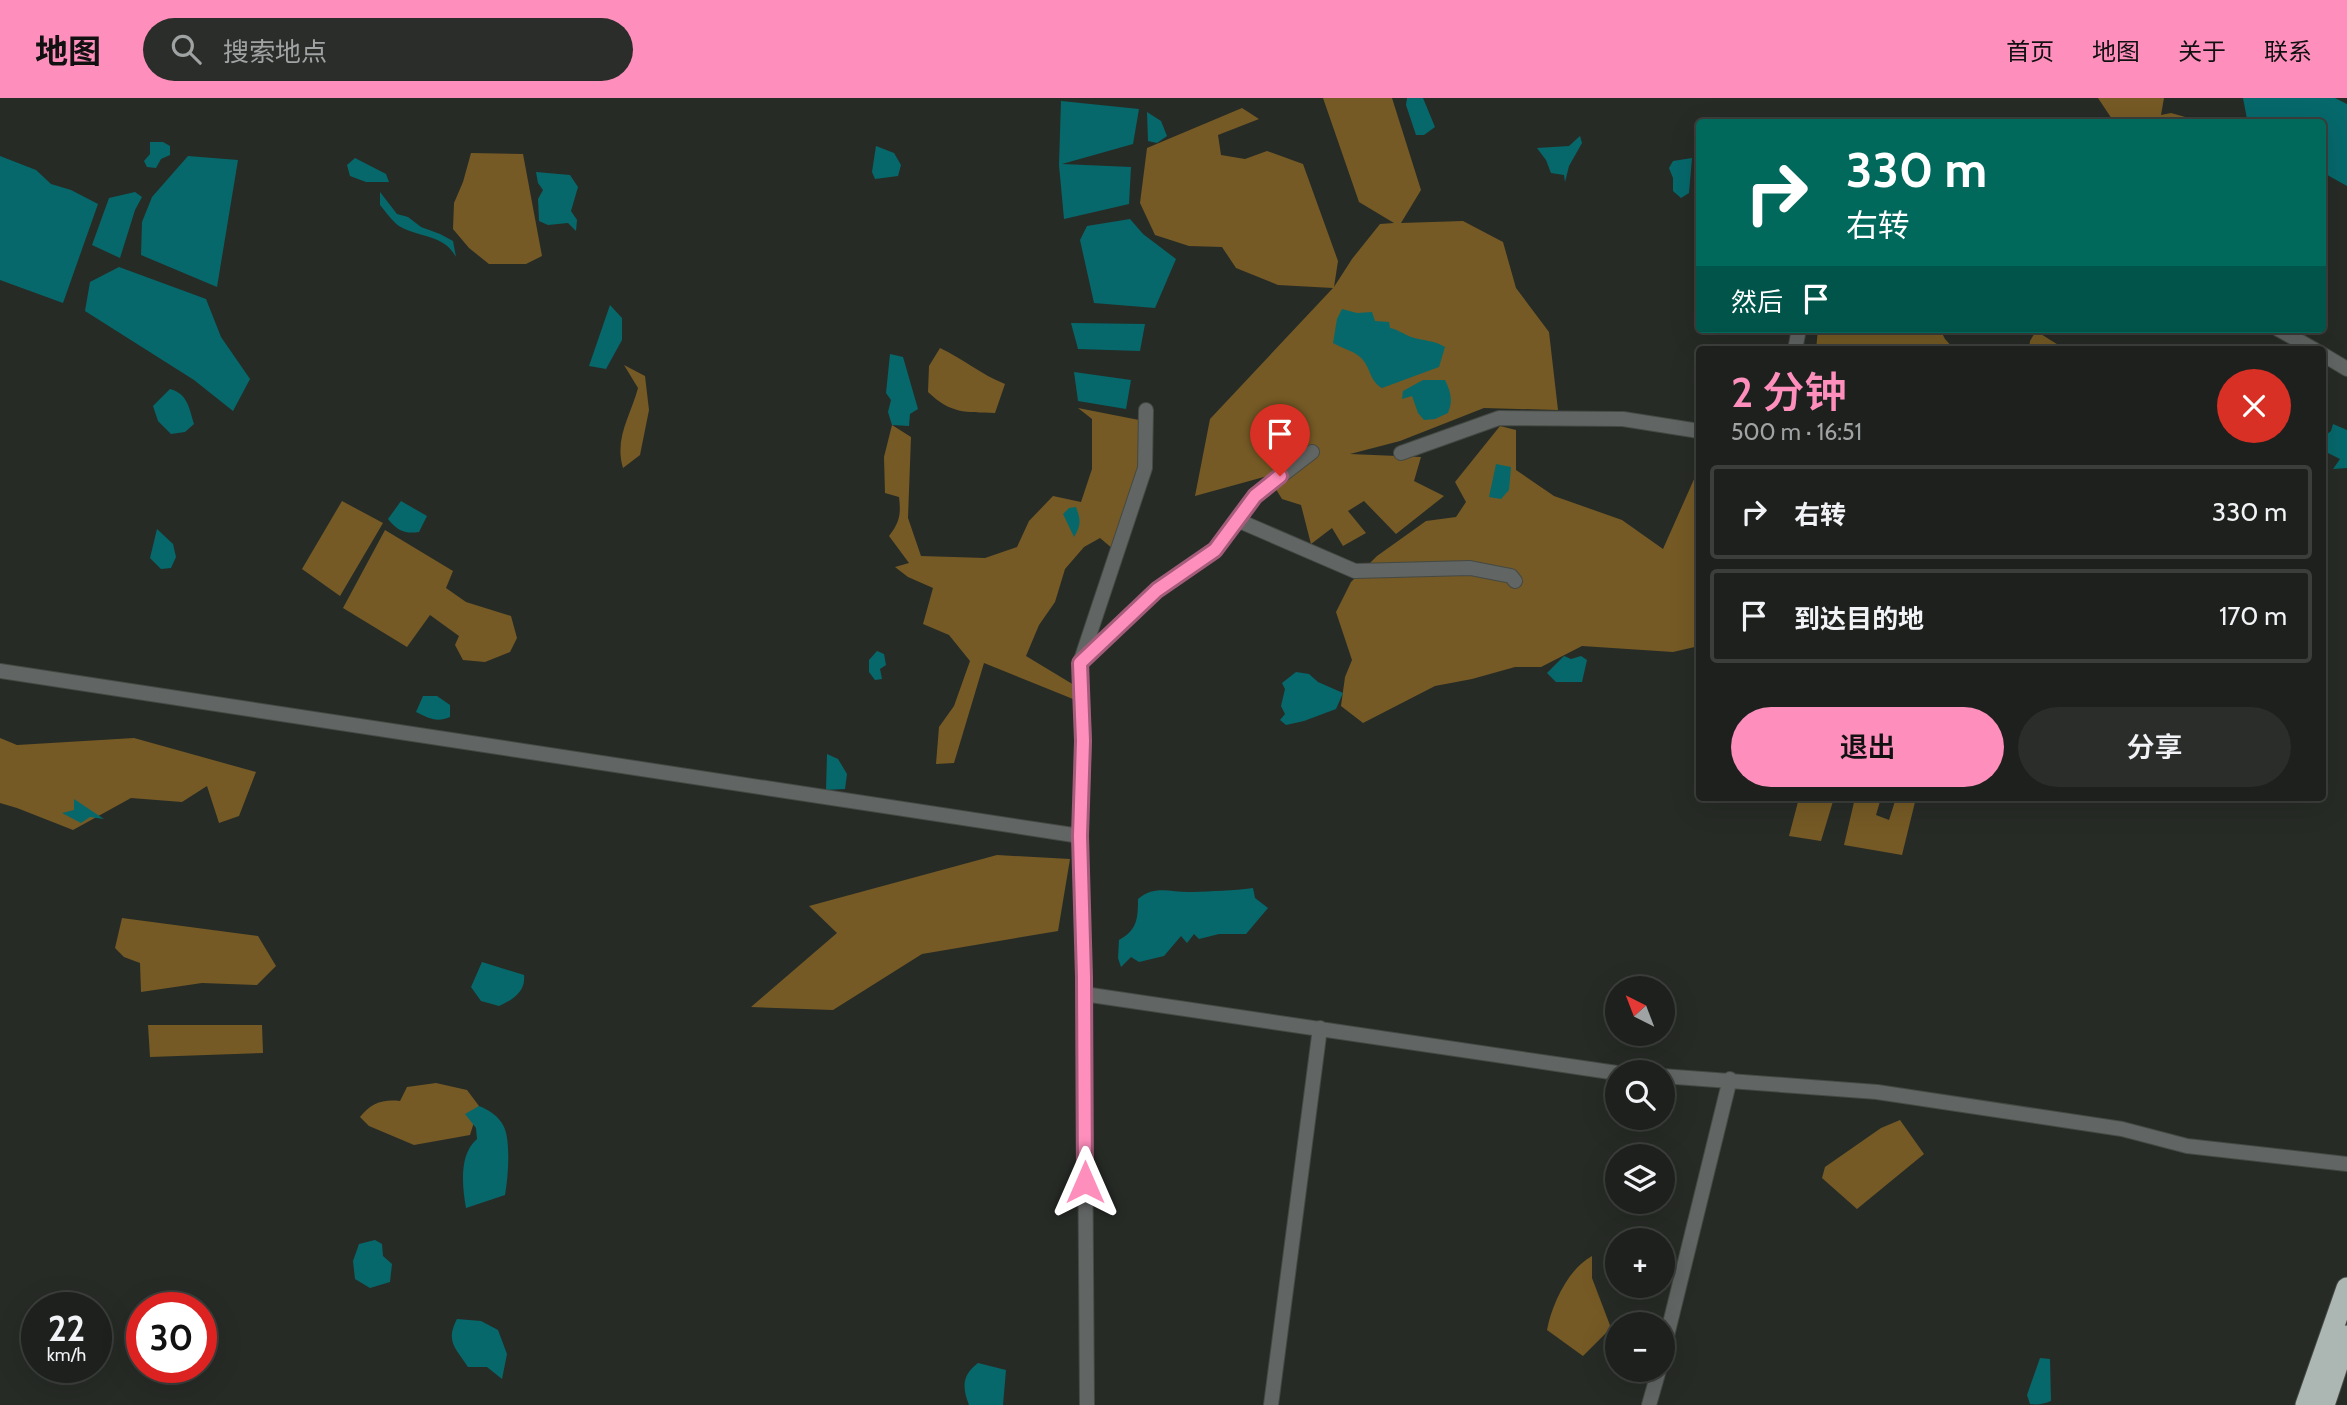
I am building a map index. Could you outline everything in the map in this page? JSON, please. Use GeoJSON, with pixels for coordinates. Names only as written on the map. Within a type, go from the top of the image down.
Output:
{"type":"FeatureCollection","features":[{"type":"Feature","properties":{"kind":"highway"},"geometry":{"type":"LineString","coordinates":[[2306,1405],[2347,1289]]}},
{"type":"Feature","properties":{"kind":"highway"},"geometry":{"type":"LineString","coordinates":[[2324,1405],[2347,1336]]}},
{"type":"Feature","properties":{"kind":"street"},"geometry":{"type":"LineString","coordinates":[[2285,333],[2308,346]]}},
{"type":"Feature","properties":{"kind":"street"},"geometry":{"type":"LineString","coordinates":[[2326,356],[2347,369]]}},
{"type":"Feature","properties":{"kind":"street"},"geometry":{"type":"LineString","coordinates":[[1087,1405],[1080,836],[1083,741],[1080,663],[1145,468],[1146,410]]}},
{"type":"Feature","properties":{"kind":"street"},"geometry":{"type":"LineString","coordinates":[[1401,453],[1499,418],[1622,419],[1696,431]]}},
{"type":"Feature","properties":{"kind":"street"},"geometry":{"type":"LineString","coordinates":[[1080,663],[1157,590],[1215,550],[1255,496],[1312,452]]}},
{"type":"Feature","properties":{"kind":"street"},"geometry":{"type":"LineString","coordinates":[[1237,520],[1355,571],[1470,568],[1511,576],[1515,581]]}},
{"type":"Feature","properties":{"kind":"street"},"geometry":{"type":"LineString","coordinates":[[0,671],[1080,836]]}},
{"type":"Feature","properties":{"kind":"street"},"geometry":{"type":"LineString","coordinates":[[1084,994],[1605,1071]]}},
{"type":"Feature","properties":{"kind":"street"},"geometry":{"type":"LineString","coordinates":[[1271,1405],[1321,1028]]}},
{"type":"Feature","properties":{"kind":"street"},"geometry":{"type":"LineString","coordinates":[[1675,1077],[1877,1092],[2122,1129],[2187,1146],[2347,1164]]}},
{"type":"Feature","properties":{"kind":"street"},"geometry":{"type":"LineString","coordinates":[[1673,1312],[1730,1079]]}},
{"type":"Feature","properties":{"kind":"street"},"geometry":{"type":"LineString","coordinates":[[1649,1405],[1656,1382]]}},
{"type":"Feature","properties":{"kind":"shaded area"},"geometry":{"type":"Polygon","coordinates":[[[1323,98],[1392,98],[1421,190],[1401,223],[1463,221],[1503,242],[1516,288],[1549,332],[1558,410],[1484,408],[1400,441],[1350,454],[1421,457],[1414,481],[1444,496],[1396,534],[1364,501],[1348,511],[1366,533],[1343,546],[1332,528],[1311,544],[1301,505],[1282,499],[1274,486],[1293,469],[1195,496],[1210,419],[1333,288],[1278,285],[1236,268],[1222,247],[1189,246],[1155,235],[1140,203],[1147,148],[1242,108],[1259,119],[1218,135],[1221,155],[1245,159],[1267,151],[1303,164],[1338,261],[1334,287],[1380,224],[1394,223],[1359,202],[1323,98]]]}},
{"type":"Feature","properties":{"kind":"shaded area"},"geometry":{"type":"Polygon","coordinates":[[[2098,98],[2164,98],[2161,115],[2171,113],[2192,119],[2112,119],[2098,98]]]}},
{"type":"Feature","properties":{"kind":"shaded area"},"geometry":{"type":"Polygon","coordinates":[[[471,153],[523,154],[542,256],[526,264],[489,264],[469,248],[453,229],[454,203],[471,153]]]}},
{"type":"Feature","properties":{"kind":"shaded area"},"geometry":{"type":"Polygon","coordinates":[[[1818,333],[1942,333],[1951,346],[1816,346],[1818,333]]]}},
{"type":"Feature","properties":{"kind":"shaded area"},"geometry":{"type":"Polygon","coordinates":[[[2035,333],[2039,333],[2060,346],[2029,346],[2035,333]]]}},
{"type":"Feature","properties":{"kind":"shaded area"},"geometry":{"type":"Polygon","coordinates":[[[940,348],[1005,384],[995,413],[967,412],[951,408],[928,392],[929,366],[940,348]]]}},
{"type":"Feature","properties":{"kind":"shaded area"},"geometry":{"type":"Polygon","coordinates":[[[624,365],[645,376],[649,410],[640,455],[623,468],[622,437],[638,388],[624,365]]]}},
{"type":"Feature","properties":{"kind":"shaded area"},"geometry":{"type":"Polygon","coordinates":[[[1078,408],[1139,420],[1142,476],[1113,549],[1100,538],[1084,547],[1065,569],[1055,602],[1039,625],[1026,656],[1074,685],[1073,699],[984,663],[954,763],[936,764],[939,727],[954,706],[970,661],[949,635],[923,624],[933,588],[908,577],[895,567],[909,563],[889,536],[898,522],[900,508],[899,497],[885,493],[884,457],[892,425],[911,437],[908,518],[921,556],[985,558],[1017,547],[1029,521],[1053,496],[1081,502],[1092,469],[1092,419],[1078,408]]]}},
{"type":"Feature","properties":{"kind":"shaded area"},"geometry":{"type":"Polygon","coordinates":[[[1500,426],[1516,430],[1516,470],[1554,496],[1622,520],[1663,549],[1696,475],[1696,647],[1673,652],[1582,646],[1541,667],[1515,667],[1435,686],[1363,723],[1341,706],[1345,677],[1352,660],[1336,612],[1351,582],[1377,556],[1426,521],[1456,517],[1466,502],[1455,482],[1500,426]]]}},
{"type":"Feature","properties":{"kind":"shaded area"},"geometry":{"type":"Polygon","coordinates":[[[342,501],[383,523],[340,596],[302,569],[342,501]]]}},
{"type":"Feature","properties":{"kind":"shaded area"},"geometry":{"type":"Polygon","coordinates":[[[385,530],[453,571],[446,588],[466,602],[511,616],[517,638],[510,652],[485,662],[463,660],[455,645],[459,636],[430,615],[407,647],[343,608],[385,530]]]}},
{"type":"Feature","properties":{"kind":"shaded area"},"geometry":{"type":"Polygon","coordinates":[[[0,738],[17,745],[134,738],[256,772],[239,816],[219,823],[207,786],[182,802],[131,798],[73,830],[0,803],[0,738]]]}},
{"type":"Feature","properties":{"kind":"shaded area"},"geometry":{"type":"Polygon","coordinates":[[[1798,801],[1833,801],[1821,841],[1789,836],[1798,801]]]}},
{"type":"Feature","properties":{"kind":"shaded area"},"geometry":{"type":"Polygon","coordinates":[[[1854,801],[1880,801],[1876,815],[1889,820],[1895,801],[1915,801],[1902,855],[1844,845],[1854,801]]]}},
{"type":"Feature","properties":{"kind":"shaded area"},"geometry":{"type":"Polygon","coordinates":[[[997,855],[1070,859],[1058,931],[922,954],[833,1010],[751,1007],[837,933],[809,906],[997,855]]]}},
{"type":"Feature","properties":{"kind":"shaded area"},"geometry":{"type":"Polygon","coordinates":[[[122,918],[258,936],[276,966],[257,985],[202,983],[141,992],[140,963],[124,957],[115,948],[122,918]]]}},
{"type":"Feature","properties":{"kind":"shaded area"},"geometry":{"type":"Polygon","coordinates":[[[148,1025],[262,1025],[263,1053],[150,1057],[148,1025]]]}},
{"type":"Feature","properties":{"kind":"shaded area"},"geometry":{"type":"Polygon","coordinates":[[[436,1083],[467,1090],[479,1106],[470,1135],[414,1145],[369,1126],[360,1117],[368,1108],[378,1103],[400,1101],[407,1087],[436,1083]]]}},
{"type":"Feature","properties":{"kind":"shaded area"},"geometry":{"type":"Polygon","coordinates":[[[1900,1120],[1924,1154],[1857,1209],[1822,1178],[1825,1167],[1881,1128],[1900,1120]]]}},
{"type":"Feature","properties":{"kind":"shaded area"},"geometry":{"type":"Polygon","coordinates":[[[1592,1256],[1592,1278],[1605,1312],[1605,1334],[1583,1356],[1547,1330],[1562,1288],[1583,1262],[1592,1256]]]}},
{"type":"Feature","properties":{"kind":"water"},"geometry":{"type":"Polygon","coordinates":[[[1407,98],[1423,98],[1435,127],[1424,135],[1416,135],[1406,105],[1407,98]]]}},
{"type":"Feature","properties":{"kind":"water"},"geometry":{"type":"Polygon","coordinates":[[[2243,98],[2335,98],[2347,104],[2347,186],[2326,174],[2326,119],[2247,119],[2243,98]]]}},
{"type":"Feature","properties":{"kind":"water"},"geometry":{"type":"Polygon","coordinates":[[[1061,101],[1139,109],[1133,144],[1062,164],[1131,167],[1129,204],[1064,219],[1059,165],[1061,101]]]}},
{"type":"Feature","properties":{"kind":"water"},"geometry":{"type":"Polygon","coordinates":[[[1147,112],[1161,121],[1167,136],[1157,143],[1148,141],[1147,112]]]}},
{"type":"Feature","properties":{"kind":"water"},"geometry":{"type":"Polygon","coordinates":[[[1580,136],[1582,143],[1569,166],[1565,182],[1564,175],[1551,173],[1537,148],[1569,146],[1580,136]]]}},
{"type":"Feature","properties":{"kind":"water"},"geometry":{"type":"Polygon","coordinates":[[[150,142],[163,142],[170,146],[170,155],[161,159],[156,168],[147,167],[144,161],[150,154],[150,142]]]}},
{"type":"Feature","properties":{"kind":"water"},"geometry":{"type":"Polygon","coordinates":[[[876,146],[894,153],[901,165],[898,176],[875,179],[872,172],[876,146]]]}},
{"type":"Feature","properties":{"kind":"water"},"geometry":{"type":"Polygon","coordinates":[[[0,156],[36,170],[51,184],[71,190],[98,204],[63,303],[0,280],[0,156]]]}},
{"type":"Feature","properties":{"kind":"water"},"geometry":{"type":"Polygon","coordinates":[[[188,156],[238,160],[217,287],[141,255],[142,222],[152,197],[188,156]]]}},
{"type":"Feature","properties":{"kind":"water"},"geometry":{"type":"Polygon","coordinates":[[[355,158],[386,174],[389,182],[366,182],[350,176],[347,165],[355,158]]]}},
{"type":"Feature","properties":{"kind":"water"},"geometry":{"type":"Polygon","coordinates":[[[1692,158],[1689,193],[1681,198],[1673,191],[1673,178],[1669,168],[1673,161],[1692,158]]]}},
{"type":"Feature","properties":{"kind":"water"},"geometry":{"type":"Polygon","coordinates":[[[536,172],[570,175],[578,187],[571,211],[577,220],[576,231],[568,223],[548,225],[539,221],[538,199],[543,190],[538,183],[536,172]]]}},
{"type":"Feature","properties":{"kind":"water"},"geometry":{"type":"Polygon","coordinates":[[[135,192],[142,197],[135,210],[120,258],[92,245],[109,198],[135,192]]]}},
{"type":"Feature","properties":{"kind":"water"},"geometry":{"type":"Polygon","coordinates":[[[380,192],[397,214],[453,241],[456,257],[438,240],[396,224],[380,205],[380,192]]]}},
{"type":"Feature","properties":{"kind":"water"},"geometry":{"type":"Polygon","coordinates":[[[1130,219],[1143,234],[1176,259],[1155,308],[1094,303],[1080,240],[1087,226],[1130,219]]]}},
{"type":"Feature","properties":{"kind":"water"},"geometry":{"type":"Polygon","coordinates":[[[119,267],[206,299],[221,337],[250,379],[233,411],[194,380],[85,311],[90,282],[119,267]]]}},
{"type":"Feature","properties":{"kind":"water"},"geometry":{"type":"Polygon","coordinates":[[[610,305],[622,318],[622,340],[606,369],[589,366],[610,305]]]}},
{"type":"Feature","properties":{"kind":"water"},"geometry":{"type":"Polygon","coordinates":[[[1342,309],[1357,313],[1372,312],[1375,321],[1389,322],[1390,328],[1445,347],[1439,367],[1382,388],[1375,382],[1360,357],[1333,343],[1337,319],[1342,309]]]}},
{"type":"Feature","properties":{"kind":"water"},"geometry":{"type":"Polygon","coordinates":[[[1071,323],[1145,324],[1140,351],[1078,349],[1071,323]]]}},
{"type":"Feature","properties":{"kind":"water"},"geometry":{"type":"Polygon","coordinates":[[[890,354],[903,357],[918,409],[910,414],[909,426],[892,425],[888,412],[891,400],[886,393],[890,354]]]}},
{"type":"Feature","properties":{"kind":"water"},"geometry":{"type":"Polygon","coordinates":[[[1074,372],[1131,380],[1126,409],[1078,401],[1074,372]]]}},
{"type":"Feature","properties":{"kind":"water"},"geometry":{"type":"Polygon","coordinates":[[[1423,380],[1445,380],[1451,396],[1448,413],[1435,419],[1424,420],[1418,413],[1412,396],[1402,399],[1403,391],[1423,380]]]}},
{"type":"Feature","properties":{"kind":"water"},"geometry":{"type":"Polygon","coordinates":[[[170,389],[181,394],[189,407],[194,424],[185,432],[171,434],[158,421],[153,406],[170,389]]]}},
{"type":"Feature","properties":{"kind":"water"},"geometry":{"type":"Polygon","coordinates":[[[2333,424],[2347,430],[2347,468],[2333,469],[2340,459],[2326,452],[2326,435],[2331,431],[2333,424]]]}},
{"type":"Feature","properties":{"kind":"water"},"geometry":{"type":"Polygon","coordinates":[[[1496,464],[1511,467],[1509,490],[1501,499],[1489,497],[1496,464]]]}},
{"type":"Feature","properties":{"kind":"water"},"geometry":{"type":"Polygon","coordinates":[[[401,501],[427,516],[419,532],[402,531],[388,519],[401,501]]]}},
{"type":"Feature","properties":{"kind":"water"},"geometry":{"type":"Polygon","coordinates":[[[1076,507],[1079,523],[1074,537],[1063,514],[1069,508],[1076,507]]]}},
{"type":"Feature","properties":{"kind":"water"},"geometry":{"type":"Polygon","coordinates":[[[157,529],[173,544],[176,557],[171,568],[161,569],[150,558],[157,529]]]}},
{"type":"Feature","properties":{"kind":"water"},"geometry":{"type":"Polygon","coordinates":[[[877,651],[884,654],[886,665],[880,669],[882,679],[875,680],[869,672],[869,660],[877,651]]]}},
{"type":"Feature","properties":{"kind":"water"},"geometry":{"type":"Polygon","coordinates":[[[1564,656],[1571,659],[1581,656],[1587,660],[1582,682],[1556,682],[1547,673],[1564,656]]]}},
{"type":"Feature","properties":{"kind":"water"},"geometry":{"type":"Polygon","coordinates":[[[1296,672],[1309,674],[1318,682],[1343,693],[1336,709],[1286,725],[1280,720],[1285,714],[1281,706],[1285,689],[1282,683],[1296,672]]]}},
{"type":"Feature","properties":{"kind":"water"},"geometry":{"type":"Polygon","coordinates":[[[423,696],[437,696],[450,705],[450,717],[437,720],[416,712],[423,696]]]}},
{"type":"Feature","properties":{"kind":"water"},"geometry":{"type":"Polygon","coordinates":[[[827,754],[838,759],[847,774],[845,789],[826,790],[827,754]]]}},
{"type":"Feature","properties":{"kind":"water"},"geometry":{"type":"Polygon","coordinates":[[[74,799],[104,819],[90,817],[81,823],[62,813],[74,810],[74,799]]]}},
{"type":"Feature","properties":{"kind":"water"},"geometry":{"type":"Polygon","coordinates":[[[1253,888],[1255,898],[1268,908],[1246,934],[1219,934],[1199,939],[1194,934],[1187,943],[1181,936],[1164,956],[1139,962],[1131,957],[1121,967],[1118,958],[1119,940],[1133,928],[1137,918],[1138,899],[1144,894],[1157,890],[1192,892],[1253,888]]]}},
{"type":"Feature","properties":{"kind":"water"},"geometry":{"type":"Polygon","coordinates":[[[482,962],[524,975],[523,986],[517,995],[499,1006],[481,1001],[471,987],[482,962]]]}},
{"type":"Feature","properties":{"kind":"water"},"geometry":{"type":"Polygon","coordinates":[[[479,1106],[497,1117],[506,1134],[506,1188],[505,1195],[466,1208],[463,1171],[467,1153],[477,1139],[476,1128],[465,1114],[479,1106]]]}},
{"type":"Feature","properties":{"kind":"water"},"geometry":{"type":"Polygon","coordinates":[[[375,1240],[382,1244],[383,1256],[392,1264],[390,1282],[370,1288],[355,1279],[353,1261],[359,1244],[375,1240]]]}},
{"type":"Feature","properties":{"kind":"water"},"geometry":{"type":"Polygon","coordinates":[[[457,1319],[481,1321],[498,1330],[507,1354],[502,1379],[487,1367],[468,1367],[452,1339],[457,1319]]]}},
{"type":"Feature","properties":{"kind":"water"},"geometry":{"type":"Polygon","coordinates":[[[2040,1358],[2050,1359],[2051,1401],[2030,1404],[2027,1395],[2040,1358]]]}},
{"type":"Feature","properties":{"kind":"water"},"geometry":{"type":"Polygon","coordinates":[[[978,1363],[1006,1370],[1003,1405],[969,1405],[965,1393],[966,1377],[978,1363]]]}},
{"type":"Feature","properties":{"kind":"route"},"geometry":{"type":"LineString","coordinates":[[1085,1182],[1080,836],[1083,741],[1080,663],[1157,590],[1215,550],[1255,496],[1280,476]]}}]}
